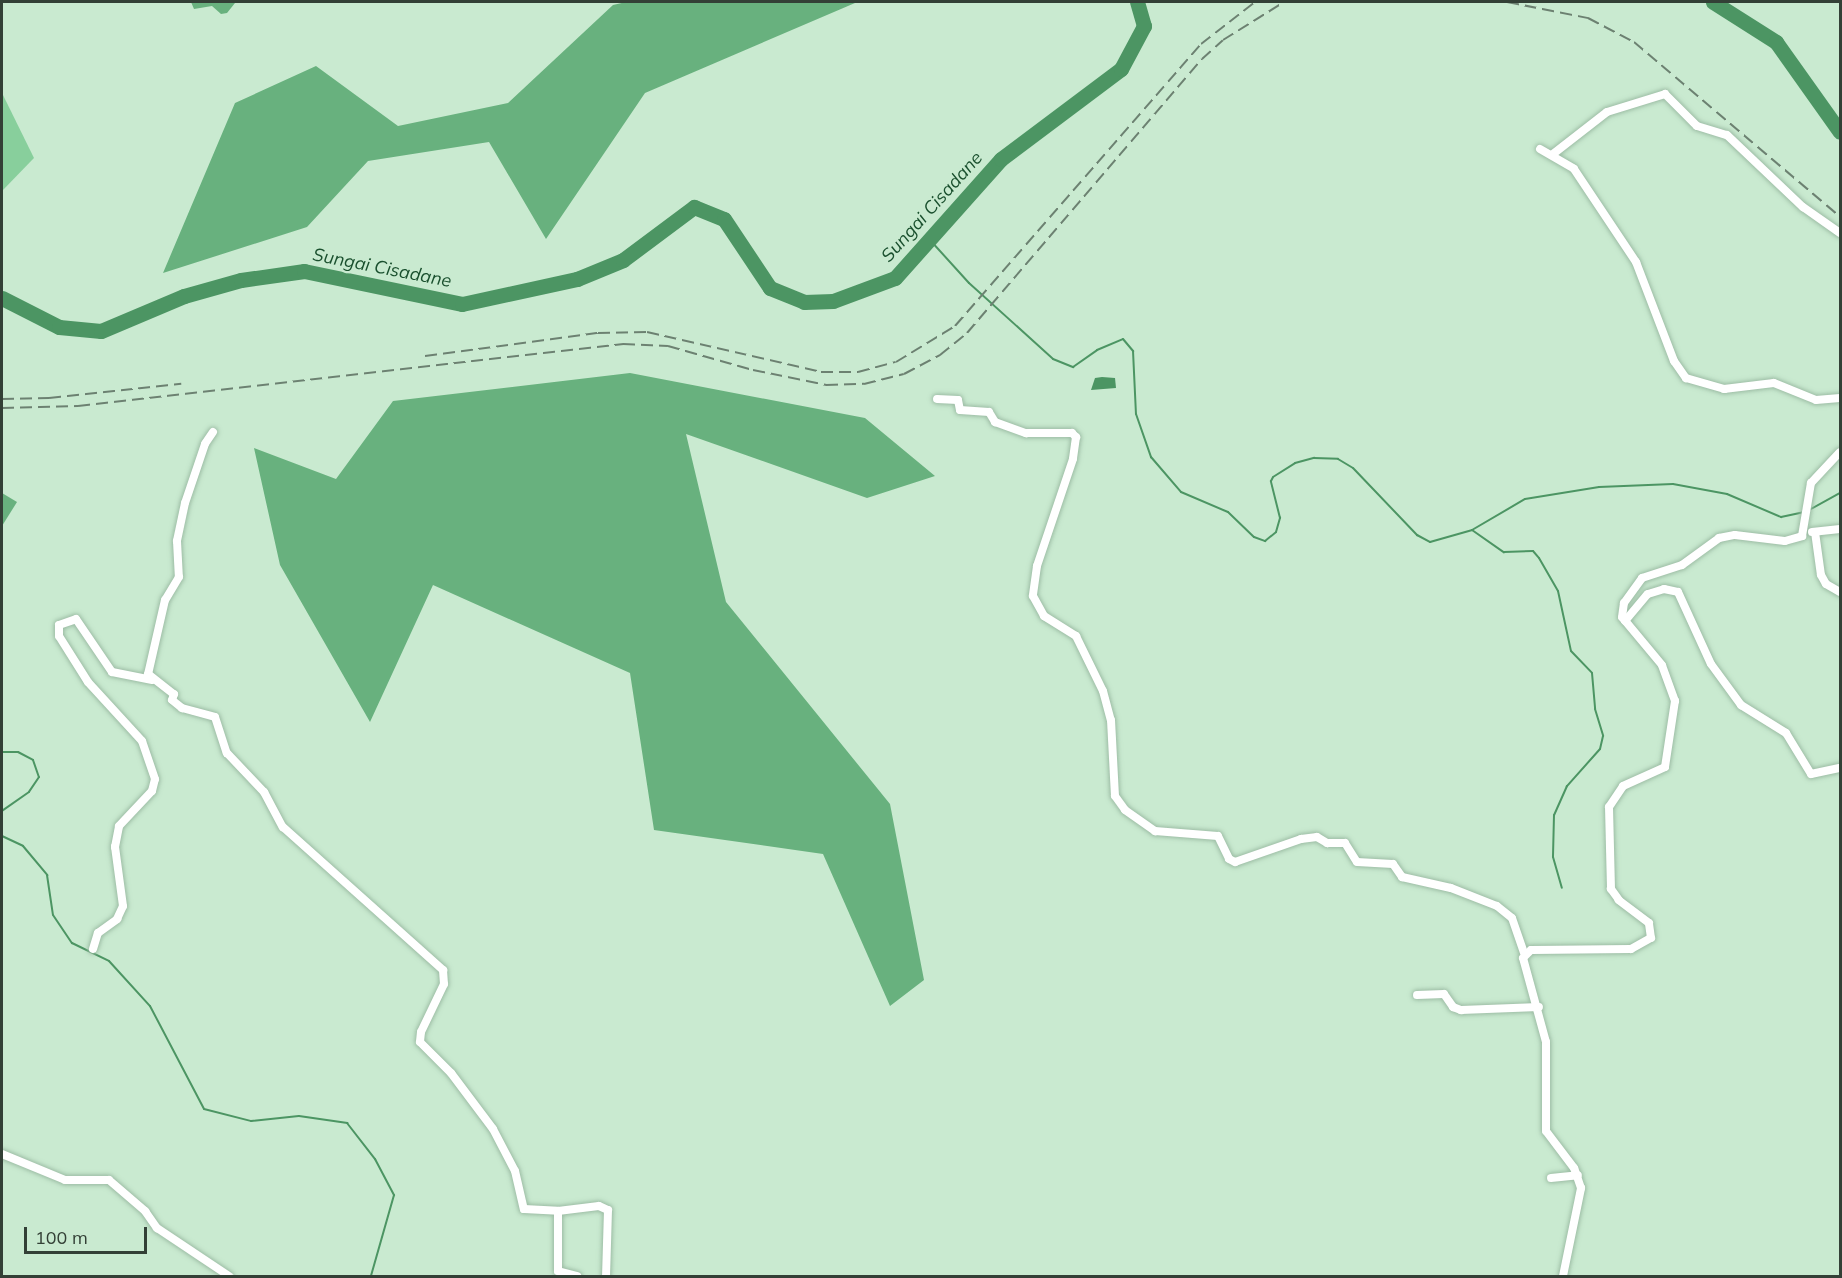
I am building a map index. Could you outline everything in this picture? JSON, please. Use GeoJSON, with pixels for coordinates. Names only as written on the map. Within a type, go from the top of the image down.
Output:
{"type":"FeatureCollection","features":[{"type":"Feature","properties":{"kind":"street"},"geometry":{"type":"LineString","coordinates":[[1553,154],[1607,112],[1665,94],[1697,126],[1726,135],[1803,207],[1840,233]]}},
{"type":"Feature","properties":{"kind":"street"},"geometry":{"type":"LineString","coordinates":[[1539,149],[1553,154],[1574,169],[1636,262],[1674,360],[1686,378],[1718,388],[1766,382],[1816,400],[1840,398]]}},
{"type":"Feature","properties":{"kind":"street"},"geometry":{"type":"LineString","coordinates":[[937,399],[958,400],[960,410],[989,412],[994,422],[1026,433],[1072,433],[1076,436],[1036,567],[1033,596],[1044,616],[1076,636],[1107,698],[1116,796],[1125,810],[1155,831],[1218,836],[1229,859],[1235,862],[1301,839],[1317,837],[1327,843],[1345,843],[1354,861],[1395,865],[1402,877],[1451,888],[1497,906],[1512,918],[1539,1007],[1547,1051],[1546,1131],[1578,1175],[1582,1195],[1563,1276]]}},
{"type":"Feature","properties":{"kind":"street"},"geometry":{"type":"LineString","coordinates":[[152,680],[149,661],[165,600],[179,573],[177,541],[185,503],[205,444],[213,432]]}},
{"type":"Feature","properties":{"kind":"street"},"geometry":{"type":"LineString","coordinates":[[1806,532],[1806,505],[1814,478],[1840,452]]}},
{"type":"Feature","properties":{"kind":"street"},"geometry":{"type":"LineString","coordinates":[[1524,953],[1631,949],[1651,938],[1648,923],[1618,900],[1611,889],[1609,807],[1623,786],[1665,767],[1674,696],[1662,664],[1622,615],[1624,603],[1640,579],[1682,566],[1714,541],[1735,535],[1785,541],[1806,532],[1840,529]]}},
{"type":"Feature","properties":{"kind":"street"},"geometry":{"type":"LineString","coordinates":[[1815,532],[1821,574],[1826,584],[1840,592]]}},
{"type":"Feature","properties":{"kind":"street"},"geometry":{"type":"LineString","coordinates":[[1625,621],[1648,594],[1664,589],[1678,592],[1711,664],[1741,705],[1786,733],[1811,774],[1840,768]]}},
{"type":"Feature","properties":{"kind":"street"},"geometry":{"type":"LineString","coordinates":[[93,949],[98,933],[117,919],[123,906],[115,847],[119,826],[152,791],[155,779],[142,741],[88,682],[59,636],[59,625],[73,618],[79,621],[112,672],[152,680],[174,694],[172,700],[182,708],[215,717],[227,753],[264,792],[283,827],[443,970],[444,984],[421,1032],[420,1042],[451,1073],[493,1129],[515,1171],[524,1209],[558,1211],[599,1206],[608,1210],[606,1276]]}},
{"type":"Feature","properties":{"kind":"street"},"geometry":{"type":"LineString","coordinates":[[1417,995],[1444,994],[1453,1007],[1461,1010],[1539,1007]]}},
{"type":"Feature","properties":{"kind":"street"},"geometry":{"type":"LineString","coordinates":[[2,1154],[65,1180],[109,1180],[145,1211],[157,1228],[229,1276]]}},
{"type":"Feature","properties":{"kind":"street"},"geometry":{"type":"LineString","coordinates":[[1551,1178],[1578,1175]]}},
{"type":"Feature","properties":{"kind":"street"},"geometry":{"type":"LineString","coordinates":[[558,1211],[558,1274],[577,1276]]}},
{"type":"Feature","properties":{"kind":"shaded area"},"geometry":{"type":"Polygon","coordinates":[[[191,2],[235,3],[227,13],[221,14],[212,6],[194,9],[191,2]]]}},
{"type":"Feature","properties":{"kind":"shaded area"},"geometry":{"type":"Polygon","coordinates":[[[626,2],[855,3],[645,93],[546,239],[489,142],[368,161],[307,227],[163,273],[235,103],[316,66],[398,126],[508,103],[613,5],[626,2]]]}},
{"type":"Feature","properties":{"kind":"shaded area"},"geometry":{"type":"Polygon","coordinates":[[[2,93],[34,158],[2,191],[2,93]]]}},
{"type":"Feature","properties":{"kind":"shaded area"},"geometry":{"type":"Polygon","coordinates":[[[630,373],[865,418],[935,476],[867,498],[686,434],[726,602],[890,804],[924,980],[890,1006],[823,854],[654,830],[630,673],[433,585],[370,722],[280,565],[254,448],[336,479],[393,401],[630,373]]]}},
{"type":"Feature","properties":{"kind":"shaded area"},"geometry":{"type":"Polygon","coordinates":[[[1095,378],[1115,378],[1116,388],[1091,390],[1095,378]]]}},
{"type":"Feature","properties":{"kind":"shaded area"},"geometry":{"type":"Polygon","coordinates":[[[2,493],[17,502],[2,526],[2,493]]]}},
{"type":"Feature","properties":{"kind":"waterway","name":"Sungai Cisadane"},"geometry":{"type":"LineString","coordinates":[[2,298],[59,327],[101,331],[184,296],[241,280],[304,271],[462,304],[577,279],[623,260],[694,207],[724,219],[770,288],[804,302],[833,301],[895,278],[1001,159],[1121,69],[1144,26],[1137,2]]}},
{"type":"Feature","properties":{"kind":"waterway","name":"Sungai Cisadane"},"geometry":{"type":"LineString","coordinates":[[1713,2],[1776,42],[1840,132]]}},
{"type":"Feature","properties":{"kind":"waterway"},"geometry":{"type":"LineString","coordinates":[[930,240],[969,283],[1053,359],[1073,367],[1097,350],[1123,339],[1133,351],[1136,414],[1151,457],[1181,492],[1228,512],[1254,537],[1265,541],[1276,532],[1280,518],[1271,481],[1273,477],[1295,463],[1314,458],[1338,459],[1353,468],[1417,535],[1430,542],[1472,530],[1525,499],[1599,487],[1673,484],[1727,494],[1781,517],[1804,512]]}},
{"type":"Feature","properties":{"kind":"waterway"},"geometry":{"type":"LineString","coordinates":[[1809,510],[1840,493]]}},
{"type":"Feature","properties":{"kind":"waterway"},"geometry":{"type":"LineString","coordinates":[[1472,530],[1504,552],[1533,551],[1539,558],[1558,591],[1571,651],[1592,673],[1595,709],[1603,736],[1600,749],[1567,786],[1554,815],[1553,857],[1562,888]]}},
{"type":"Feature","properties":{"kind":"waterway"},"geometry":{"type":"LineString","coordinates":[[2,752],[18,752],[33,760],[39,777],[29,792],[2,811]]}},
{"type":"Feature","properties":{"kind":"waterway"},"geometry":{"type":"LineString","coordinates":[[2,836],[23,846],[47,875],[53,915],[72,943],[109,961],[150,1006],[204,1109],[251,1121],[299,1116],[347,1123],[375,1159],[394,1195],[371,1276]]}},
{"type":"Feature","properties":{"kind":"railway"},"geometry":{"type":"LineString","coordinates":[[425,356],[598,333],[647,332],[821,372],[858,372],[896,362],[955,326],[1201,44],[1255,2]]}},
{"type":"Feature","properties":{"kind":"railway"},"geometry":{"type":"LineString","coordinates":[[2,408],[78,406],[623,344],[668,346],[753,370],[826,385],[864,384],[904,374],[940,355],[967,333],[1202,59],[1223,40],[1284,2]]}},
{"type":"Feature","properties":{"kind":"railway"},"geometry":{"type":"LineString","coordinates":[[1507,2],[1588,18],[1634,42],[1840,217]]}},
{"type":"Feature","properties":{"kind":"railway"},"geometry":{"type":"LineString","coordinates":[[2,399],[49,398],[181,384]]}}]}
